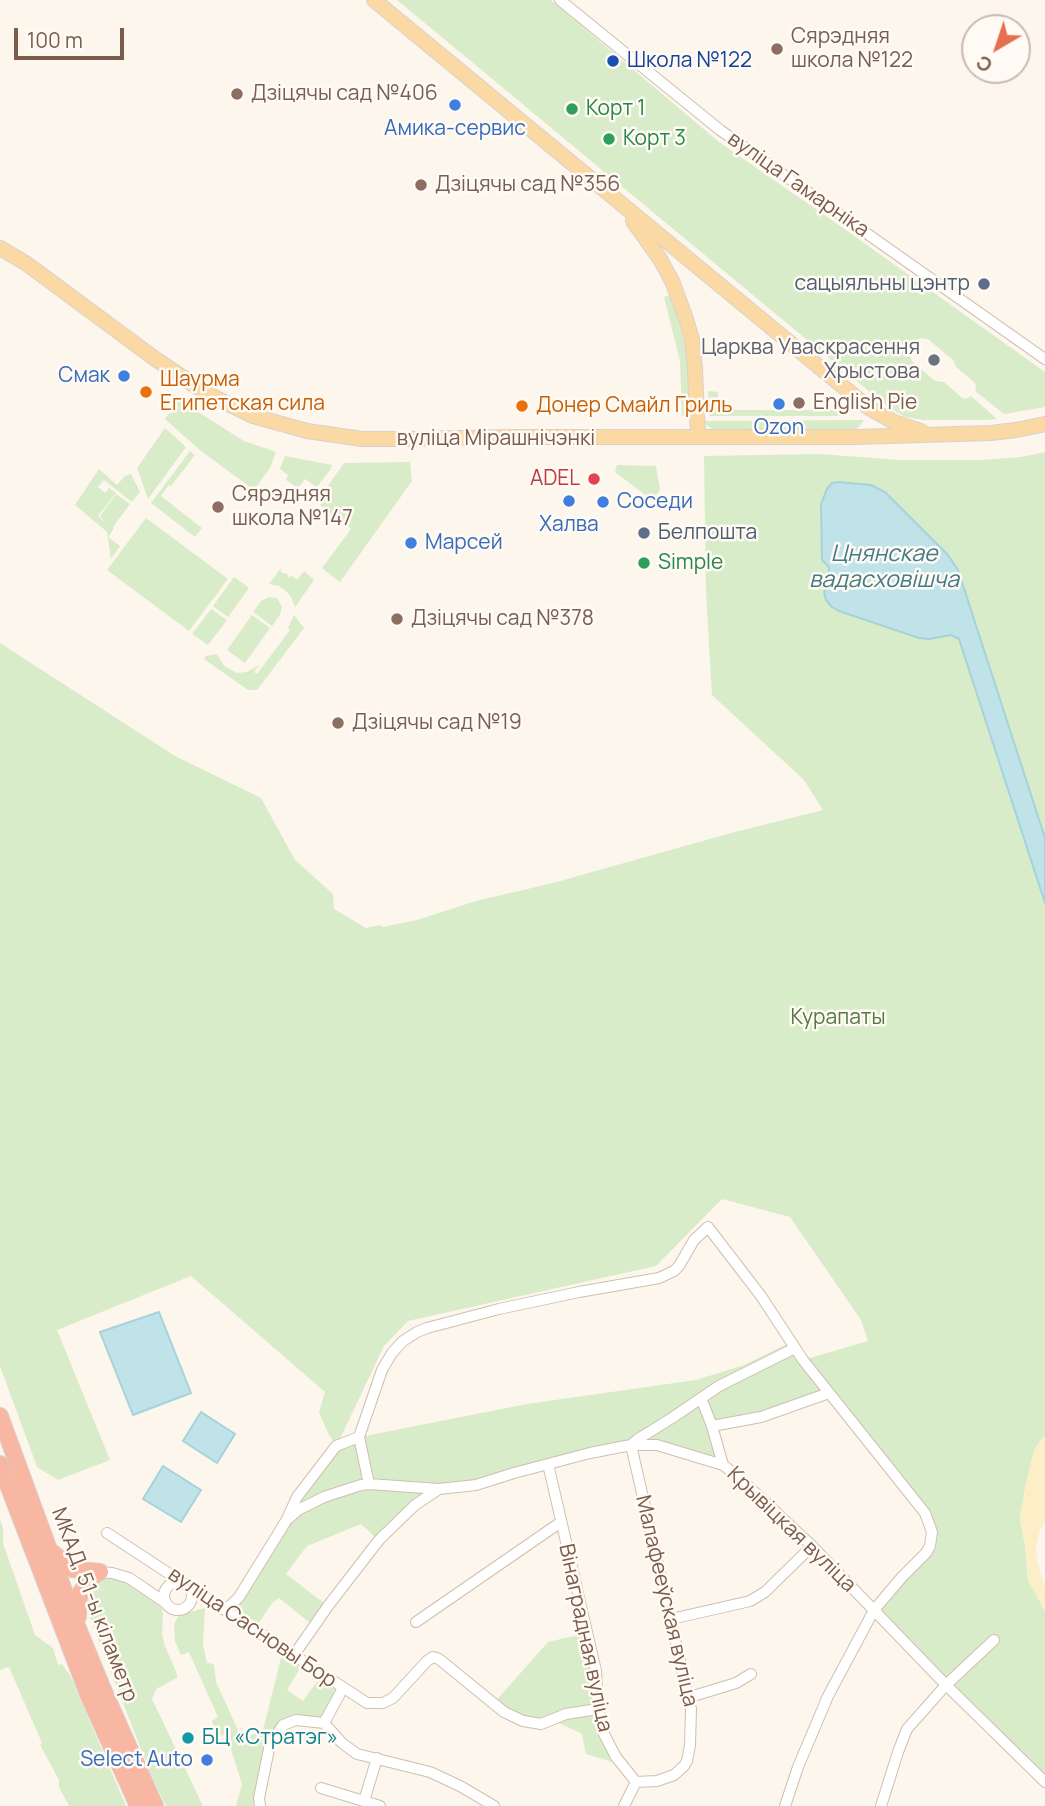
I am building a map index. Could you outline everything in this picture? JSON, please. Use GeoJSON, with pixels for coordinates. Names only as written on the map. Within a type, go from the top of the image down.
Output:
{"type":"FeatureCollection","features":[{"type":"Feature","properties":{"kind":"highway","name":"МКАД, 51-ы кіламетр"},"geometry":{"type":"LineString","coordinates":[[0,1416],[77,1626],[155,1806]]}},
{"type":"Feature","properties":{"kind":"highway","name":"МКАД, 51-ы кіламетр"},"geometry":{"type":"LineString","coordinates":[[0,1464],[88,1694],[138,1806]]}},
{"type":"Feature","properties":{"kind":"highway"},"geometry":{"type":"LineString","coordinates":[[50,1550],[72,1569],[100,1572]]}},
{"type":"Feature","properties":{"kind":"highway"},"geometry":{"type":"LineString","coordinates":[[77,1626],[81,1592],[91,1577],[100,1572]]}},
{"type":"Feature","properties":{"kind":"main road"},"geometry":{"type":"LineString","coordinates":[[374,0],[869,408],[901,425],[937,435]]}},
{"type":"Feature","properties":{"kind":"main road"},"geometry":{"type":"LineString","coordinates":[[612,196],[647,238],[660,259],[672,281],[685,316],[692,339],[698,437]]}},
{"type":"Feature","properties":{"kind":"main road","name":"вуліца Мірашнічэнкі"},"geometry":{"type":"LineString","coordinates":[[0,248],[27,264],[186,381],[229,406],[278,424],[307,431],[362,439],[856,437],[991,433],[1045,425]]}},
{"type":"Feature","properties":{"kind":"main road"},"geometry":{"type":"LineString","coordinates":[[856,437],[875,428],[877,419],[869,408]]}},
{"type":"Feature","properties":{"kind":"street","name":"вуліца Гамарніка"},"geometry":{"type":"LineString","coordinates":[[560,0],[720,130],[1045,359]]}},
{"type":"Feature","properties":{"kind":"street"},"geometry":{"type":"LineString","coordinates":[[369,1484],[359,1437],[383,1370],[397,1347],[410,1335],[426,1328],[499,1309],[659,1278],[679,1266],[694,1240],[708,1227],[761,1296],[829,1393],[925,1513],[930,1525],[931,1539],[926,1553],[874,1610],[828,1696],[798,1766],[785,1806]]}},
{"type":"Feature","properties":{"kind":"street"},"geometry":{"type":"LineString","coordinates":[[631,1445],[725,1383],[795,1348]]}},
{"type":"Feature","properties":{"kind":"street"},"geometry":{"type":"LineString","coordinates":[[712,1426],[761,1417],[829,1393]]}},
{"type":"Feature","properties":{"kind":"street"},"geometry":{"type":"LineString","coordinates":[[701,1398],[723,1465]]}},
{"type":"Feature","properties":{"kind":"street"},"geometry":{"type":"LineString","coordinates":[[221,1609],[230,1606],[239,1597],[286,1521],[297,1497],[336,1446],[359,1437]]}},
{"type":"Feature","properties":{"kind":"street","name":"Крывіцкая вуліца"},"geometry":{"type":"LineString","coordinates":[[294,1655],[379,1541],[415,1505],[439,1489],[476,1485],[590,1453],[631,1445],[666,1447],[723,1465],[749,1486],[1045,1782]]}},
{"type":"Feature","properties":{"kind":"street","name":"Малафееўская вуліца"},"geometry":{"type":"LineString","coordinates":[[631,1445],[690,1697],[692,1717],[690,1745],[684,1766],[674,1775],[657,1781],[636,1782]]}},
{"type":"Feature","properties":{"kind":"street","name":"Вінаградная вуліца"},"geometry":{"type":"LineString","coordinates":[[548,1464],[596,1671],[598,1710],[607,1743],[636,1782]]}},
{"type":"Feature","properties":{"kind":"street"},"geometry":{"type":"LineString","coordinates":[[286,1521],[298,1510],[344,1489],[369,1484],[439,1489]]}},
{"type":"Feature","properties":{"kind":"street"},"geometry":{"type":"LineString","coordinates":[[416,1622],[561,1522]]}},
{"type":"Feature","properties":{"kind":"street","name":"вуліца Сасновы Бор"},"geometry":{"type":"LineString","coordinates":[[107,1533],[343,1688],[324,1723],[353,1751],[430,1772],[494,1806]]}},
{"type":"Feature","properties":{"kind":"street"},"geometry":{"type":"LineString","coordinates":[[671,1619],[750,1601],[765,1592],[811,1546]]}},
{"type":"Feature","properties":{"kind":"street"},"geometry":{"type":"LineString","coordinates":[[161,1568],[169,1586],[164,1594],[166,1603]]}},
{"type":"Feature","properties":{"kind":"street"},"geometry":{"type":"LineString","coordinates":[[100,1572],[120,1575],[177,1610],[211,1602]]}},
{"type":"Feature","properties":{"kind":"street"},"geometry":{"type":"LineString","coordinates":[[136,1583],[153,1587],[177,1583],[186,1585],[192,1595],[187,1606]]}},
{"type":"Feature","properties":{"kind":"street"},"geometry":{"type":"LineString","coordinates":[[881,1806],[907,1729],[946,1685],[994,1640]]}},
{"type":"Feature","properties":{"kind":"street"},"geometry":{"type":"LineString","coordinates":[[343,1688],[367,1703],[383,1703],[393,1698],[433,1657],[499,1708],[523,1721],[541,1724],[566,1714],[598,1710]]}},
{"type":"Feature","properties":{"kind":"street"},"geometry":{"type":"LineString","coordinates":[[690,1697],[736,1683],[751,1674]]}},
{"type":"Feature","properties":{"kind":"street"},"geometry":{"type":"LineString","coordinates":[[260,1806],[259,1798],[270,1744],[276,1734],[283,1725],[296,1720],[324,1723]]}},
{"type":"Feature","properties":{"kind":"street"},"geometry":{"type":"LineString","coordinates":[[364,1801],[377,1758]]}},
{"type":"Feature","properties":{"kind":"street"},"geometry":{"type":"LineString","coordinates":[[624,1806],[636,1782]]}},
{"type":"Feature","properties":{"kind":"street"},"geometry":{"type":"LineString","coordinates":[[321,1788],[380,1806]]}},
{"type":"Feature","properties":{"kind":"green space"},"geometry":{"type":"Polygon","coordinates":[[[397,0],[551,0],[719,142],[1045,372],[1045,407],[1004,414],[975,391],[975,383],[956,367],[954,361],[928,339],[921,338],[910,348],[912,361],[935,381],[944,382],[962,398],[971,396],[997,419],[924,420],[905,417],[888,407],[397,0]]]}},
{"type":"Feature","properties":{"kind":"green space"},"geometry":{"type":"Polygon","coordinates":[[[671,295],[690,370],[688,416],[682,416],[680,361],[664,297],[671,295]]]}},
{"type":"Feature","properties":{"kind":"green space"},"geometry":{"type":"Polygon","coordinates":[[[708,391],[718,392],[718,400],[725,400],[727,405],[736,410],[835,410],[843,416],[709,416],[708,391]]]}},
{"type":"Feature","properties":{"kind":"green space"},"geometry":{"type":"Polygon","coordinates":[[[179,400],[244,441],[276,452],[270,468],[254,490],[201,451],[165,419],[179,400]]]}},
{"type":"Feature","properties":{"kind":"green space"},"geometry":{"type":"Polygon","coordinates":[[[864,420],[856,429],[714,430],[704,421],[864,420]]]}},
{"type":"Feature","properties":{"kind":"green space"},"geometry":{"type":"Polygon","coordinates":[[[165,428],[186,447],[148,499],[137,468],[165,428]]]}},
{"type":"Feature","properties":{"kind":"green space"},"geometry":{"type":"Polygon","coordinates":[[[190,451],[195,455],[161,496],[202,528],[195,537],[151,503],[190,451]]]}},
{"type":"Feature","properties":{"kind":"green space","name":"Курапаты"},"geometry":{"type":"Polygon","coordinates":[[[1045,452],[1045,838],[961,578],[953,562],[881,489],[871,485],[838,482],[832,483],[827,489],[821,504],[822,560],[829,566],[829,585],[844,613],[919,638],[951,635],[959,639],[1045,903],[1045,1436],[1034,1451],[1020,1518],[1028,1580],[1045,1611],[1045,1782],[874,1610],[921,1559],[930,1525],[829,1393],[712,1426],[723,1465],[647,1444],[476,1485],[344,1489],[286,1521],[336,1446],[319,1412],[325,1392],[191,1276],[57,1330],[110,1460],[58,1480],[37,1467],[0,1366],[0,643],[175,756],[261,798],[295,860],[333,894],[334,909],[366,928],[380,925],[383,927],[823,810],[804,780],[712,695],[706,591],[704,456],[819,454],[900,460],[1021,457],[1045,452]],[[722,1199],[656,1266],[408,1321],[384,1346],[337,1445],[365,1436],[527,1404],[696,1380],[744,1365],[791,1342],[803,1360],[868,1341],[861,1320],[790,1217],[722,1199]]]}},
{"type":"Feature","properties":{"kind":"green space"},"geometry":{"type":"Polygon","coordinates":[[[285,456],[332,465],[317,487],[305,479],[298,488],[286,480],[288,475],[280,469],[285,456]]]}},
{"type":"Feature","properties":{"kind":"green space"},"geometry":{"type":"Polygon","coordinates":[[[410,462],[412,481],[340,582],[322,568],[351,529],[320,505],[325,490],[344,463],[410,462]]]}},
{"type":"Feature","properties":{"kind":"green space"},"geometry":{"type":"Polygon","coordinates":[[[617,465],[656,466],[660,490],[652,500],[615,472],[617,465]]]}},
{"type":"Feature","properties":{"kind":"green space"},"geometry":{"type":"Polygon","coordinates":[[[99,469],[117,485],[125,476],[131,474],[140,492],[132,502],[104,480],[98,487],[105,493],[109,488],[116,493],[98,516],[106,523],[100,516],[116,494],[130,504],[109,536],[120,546],[111,559],[107,532],[75,505],[99,469]]]}},
{"type":"Feature","properties":{"kind":"green space"},"geometry":{"type":"Polygon","coordinates":[[[146,518],[228,579],[189,631],[107,570],[146,518]]]}},
{"type":"Feature","properties":{"kind":"green space"},"geometry":{"type":"Polygon","coordinates":[[[281,568],[281,572],[289,578],[292,576],[297,580],[304,571],[314,580],[295,607],[288,593],[279,586],[269,584],[281,568]]]}},
{"type":"Feature","properties":{"kind":"green space"},"geometry":{"type":"Polygon","coordinates":[[[234,577],[249,588],[228,617],[213,606],[234,577]]]}},
{"type":"Feature","properties":{"kind":"green space"},"geometry":{"type":"Polygon","coordinates":[[[269,597],[277,598],[282,607],[272,626],[253,612],[261,601],[269,597]]]}},
{"type":"Feature","properties":{"kind":"green space"},"geometry":{"type":"Polygon","coordinates":[[[211,609],[227,620],[208,645],[192,634],[211,609]]]}},
{"type":"Feature","properties":{"kind":"green space"},"geometry":{"type":"Polygon","coordinates":[[[252,615],[270,628],[245,663],[227,650],[252,615]]]}},
{"type":"Feature","properties":{"kind":"green space"},"geometry":{"type":"Polygon","coordinates":[[[294,615],[304,628],[257,690],[248,690],[204,659],[217,654],[224,666],[237,673],[247,672],[259,665],[254,672],[257,674],[290,630],[288,628],[294,615]]]}},
{"type":"Feature","properties":{"kind":"green space"},"geometry":{"type":"Polygon","coordinates":[[[371,1489],[421,1495],[375,1537],[361,1524],[307,1546],[286,1574],[324,1603],[310,1623],[279,1598],[273,1602],[258,1624],[235,1608],[289,1523],[308,1507],[341,1495],[371,1489]]]}},
{"type":"Feature","properties":{"kind":"green space"},"geometry":{"type":"Polygon","coordinates":[[[0,1519],[3,1543],[35,1635],[53,1648],[58,1665],[62,1664],[71,1677],[126,1806],[69,1806],[59,1787],[59,1780],[40,1745],[42,1743],[9,1667],[0,1670],[0,1519]]]}},
{"type":"Feature","properties":{"kind":"green space"},"geometry":{"type":"Polygon","coordinates":[[[107,1577],[125,1582],[162,1608],[162,1635],[177,1678],[156,1689],[152,1699],[203,1806],[166,1806],[151,1775],[85,1605],[88,1592],[100,1579],[107,1577]]]}},
{"type":"Feature","properties":{"kind":"green space"},"geometry":{"type":"Polygon","coordinates":[[[205,1608],[203,1644],[207,1663],[214,1664],[216,1682],[242,1739],[263,1730],[281,1658],[285,1657],[301,1667],[287,1690],[303,1701],[318,1680],[336,1690],[323,1721],[279,1724],[257,1806],[236,1806],[242,1784],[228,1740],[226,1735],[218,1736],[212,1721],[218,1717],[189,1652],[181,1655],[175,1641],[174,1624],[179,1615],[205,1608]]]}},
{"type":"Feature","properties":{"kind":"green space"},"geometry":{"type":"Polygon","coordinates":[[[587,1633],[598,1709],[622,1765],[586,1754],[582,1734],[553,1720],[541,1724],[493,1704],[548,1642],[587,1633]]]}},
{"type":"Feature","properties":{"kind":"sand"},"geometry":{"type":"Polygon","coordinates":[[[1045,1436],[1045,1521],[1036,1545],[1045,1588],[1045,1611],[1028,1580],[1020,1518],[1034,1451],[1045,1436]]]}},
{"type":"Feature","properties":{"kind":"water","name":"Цнянскае вадасховішча"},"geometry":{"type":"Polygon","coordinates":[[[832,483],[871,485],[885,492],[948,555],[958,570],[1045,838],[1045,903],[959,639],[951,635],[919,638],[839,611],[826,600],[824,592],[829,585],[829,567],[822,560],[821,504],[827,489],[832,483]]]}},
{"type":"Feature","properties":{"kind":"water"},"geometry":{"type":"Polygon","coordinates":[[[159,1312],[191,1393],[133,1415],[100,1332],[159,1312]]]}},
{"type":"Feature","properties":{"kind":"water"},"geometry":{"type":"Polygon","coordinates":[[[201,1412],[235,1434],[217,1463],[183,1441],[201,1412]]]}},
{"type":"Feature","properties":{"kind":"water"},"geometry":{"type":"Polygon","coordinates":[[[163,1466],[201,1490],[181,1522],[143,1499],[163,1466]]]}},
{"type":"Feature","properties":{"kind":"place","name":"Сярэдняя школа №122"},"geometry":{"type":"Point","coordinates":[777,49]}},
{"type":"Feature","properties":{"kind":"place","name":"Школа №122"},"geometry":{"type":"Point","coordinates":[613,61]}},
{"type":"Feature","properties":{"kind":"place","name":"Дзіцячы сад №406"},"geometry":{"type":"Point","coordinates":[237,94]}},
{"type":"Feature","properties":{"kind":"place","name":"Амика-сервис"},"geometry":{"type":"Point","coordinates":[455,105]}},
{"type":"Feature","properties":{"kind":"place","name":"Корт 1"},"geometry":{"type":"Point","coordinates":[572,109]}},
{"type":"Feature","properties":{"kind":"place","name":"Корт 3"},"geometry":{"type":"Point","coordinates":[609,139]}},
{"type":"Feature","properties":{"kind":"place","name":"Дзіцячы сад №356"},"geometry":{"type":"Point","coordinates":[421,185]}},
{"type":"Feature","properties":{"kind":"place","name":"сацыяльны цэнтр"},"geometry":{"type":"Point","coordinates":[984,284]}},
{"type":"Feature","properties":{"kind":"place","name":"Царква Уваскрасення Хрыстова"},"geometry":{"type":"Point","coordinates":[934,360]}},
{"type":"Feature","properties":{"kind":"place","name":"Смак"},"geometry":{"type":"Point","coordinates":[124,376]}},
{"type":"Feature","properties":{"kind":"place","name":"Шаурма Египетская сила"},"geometry":{"type":"Point","coordinates":[146,392]}},
{"type":"Feature","properties":{"kind":"place","name":"English Pie"},"geometry":{"type":"Point","coordinates":[799,403]}},
{"type":"Feature","properties":{"kind":"place","name":"Ozon"},"geometry":{"type":"Point","coordinates":[779,404]}},
{"type":"Feature","properties":{"kind":"place","name":"Донер Смайл Гриль"},"geometry":{"type":"Point","coordinates":[522,406]}},
{"type":"Feature","properties":{"kind":"place","name":"ADEL"},"geometry":{"type":"Point","coordinates":[594,479]}},
{"type":"Feature","properties":{"kind":"place","name":"Халва"},"geometry":{"type":"Point","coordinates":[569,501]}},
{"type":"Feature","properties":{"kind":"place","name":"Соседи"},"geometry":{"type":"Point","coordinates":[603,502]}},
{"type":"Feature","properties":{"kind":"place","name":"Сярэдняя школа №147"},"geometry":{"type":"Point","coordinates":[218,507]}},
{"type":"Feature","properties":{"kind":"place","name":"Белпошта"},"geometry":{"type":"Point","coordinates":[644,533]}},
{"type":"Feature","properties":{"kind":"place","name":"Марсей"},"geometry":{"type":"Point","coordinates":[411,543]}},
{"type":"Feature","properties":{"kind":"place","name":"Simple"},"geometry":{"type":"Point","coordinates":[644,563]}},
{"type":"Feature","properties":{"kind":"place","name":"Дзіцячы сад №378"},"geometry":{"type":"Point","coordinates":[397,619]}},
{"type":"Feature","properties":{"kind":"place","name":"Дзіцячы сад №19"},"geometry":{"type":"Point","coordinates":[338,723]}},
{"type":"Feature","properties":{"kind":"place","name":"БЦ «Стратэг»"},"geometry":{"type":"Point","coordinates":[188,1738]}},
{"type":"Feature","properties":{"kind":"place","name":"Select Auto"},"geometry":{"type":"Point","coordinates":[207,1760]}}]}
